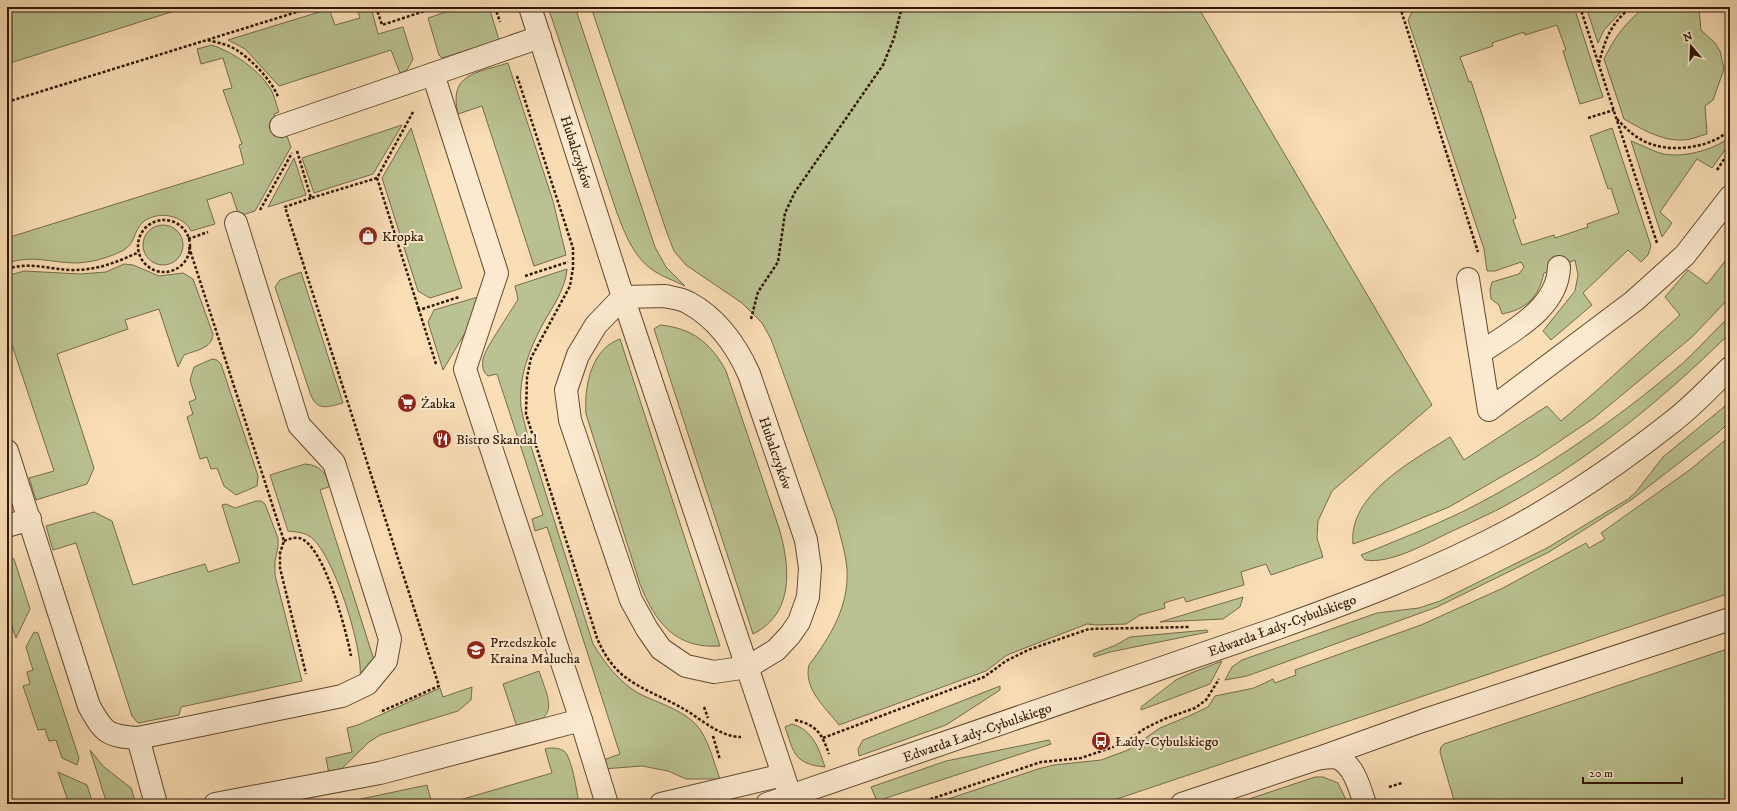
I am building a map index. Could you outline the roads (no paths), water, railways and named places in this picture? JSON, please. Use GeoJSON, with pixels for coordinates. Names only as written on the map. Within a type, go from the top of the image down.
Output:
{"type":"FeatureCollection","features":[{"type":"Feature","properties":{"kind":"street","name":"Hubalczyków"},"geometry":{"type":"LineString","coordinates":[[530,7],[623,296],[792,800]]}},
{"type":"Feature","properties":{"kind":"street"},"geometry":{"type":"LineString","coordinates":[[285,125],[540,38]]}},
{"type":"Feature","properties":{"kind":"street"},"geometry":{"type":"LineString","coordinates":[[433,74],[497,273],[465,368],[581,720],[607,804]]}},
{"type":"Feature","properties":{"kind":"street"},"geometry":{"type":"LineString","coordinates":[[1468,279],[1489,410],[1634,301],[1685,255],[1730,197]]}},
{"type":"Feature","properties":{"kind":"street"},"geometry":{"type":"LineString","coordinates":[[7,451],[89,706],[100,726],[118,737],[138,738],[342,696],[367,684],[386,661],[390,640],[334,463],[299,425],[236,223]]}},
{"type":"Feature","properties":{"kind":"street"},"geometry":{"type":"LineString","coordinates":[[1480,353],[1528,320],[1550,297],[1557,284],[1559,267]]}},
{"type":"Feature","properties":{"kind":"street","name":"Hubalczyków"},"geometry":{"type":"LineString","coordinates":[[623,296],[665,296],[688,302],[716,322],[739,352],[749,374],[803,533],[810,568],[808,597],[799,622],[790,635],[776,650],[748,666],[714,672],[686,666],[661,649],[647,630],[628,592],[570,420],[566,390],[578,355],[596,325],[623,296]]}},
{"type":"Feature","properties":{"kind":"street","name":"Edwarda Łady-Cybulskiego"},"geometry":{"type":"LineString","coordinates":[[767,804],[792,800],[1325,611],[1421,572],[1506,532],[1569,496],[1609,470],[1674,421],[1730,368]]}},
{"type":"Feature","properties":{"kind":"street"},"geometry":{"type":"LineString","coordinates":[[7,526],[30,519]]}},
{"type":"Feature","properties":{"kind":"street"},"geometry":{"type":"LineString","coordinates":[[1182,804],[1316,759],[1422,721],[1730,619]]}},
{"type":"Feature","properties":{"kind":"street"},"geometry":{"type":"LineString","coordinates":[[214,804],[380,773],[581,720]]}},
{"type":"Feature","properties":{"kind":"street"},"geometry":{"type":"LineString","coordinates":[[138,738],[156,804]]}},
{"type":"Feature","properties":{"kind":"street"},"geometry":{"type":"LineString","coordinates":[[1316,759],[1327,757],[1338,758],[1349,767],[1356,780],[1365,804]]}},
{"type":"Feature","properties":{"kind":"street"},"geometry":{"type":"LineString","coordinates":[[661,804],[783,776]]}},
{"type":"Feature","properties":{"kind":"place","name":"Kropka"},"geometry":{"type":"Point","coordinates":[368,236]}},
{"type":"Feature","properties":{"kind":"place","name":"Żabka"},"geometry":{"type":"Point","coordinates":[407,403]}},
{"type":"Feature","properties":{"kind":"place","name":"Bistro Skandal"},"geometry":{"type":"Point","coordinates":[442,439]}},
{"type":"Feature","properties":{"kind":"place","name":"Przedszkole Kraina Malucha"},"geometry":{"type":"Point","coordinates":[476,650]}},
{"type":"Feature","properties":{"kind":"place","name":"Łady-Cybulskiego"},"geometry":{"type":"Point","coordinates":[1101,741]}}]}
